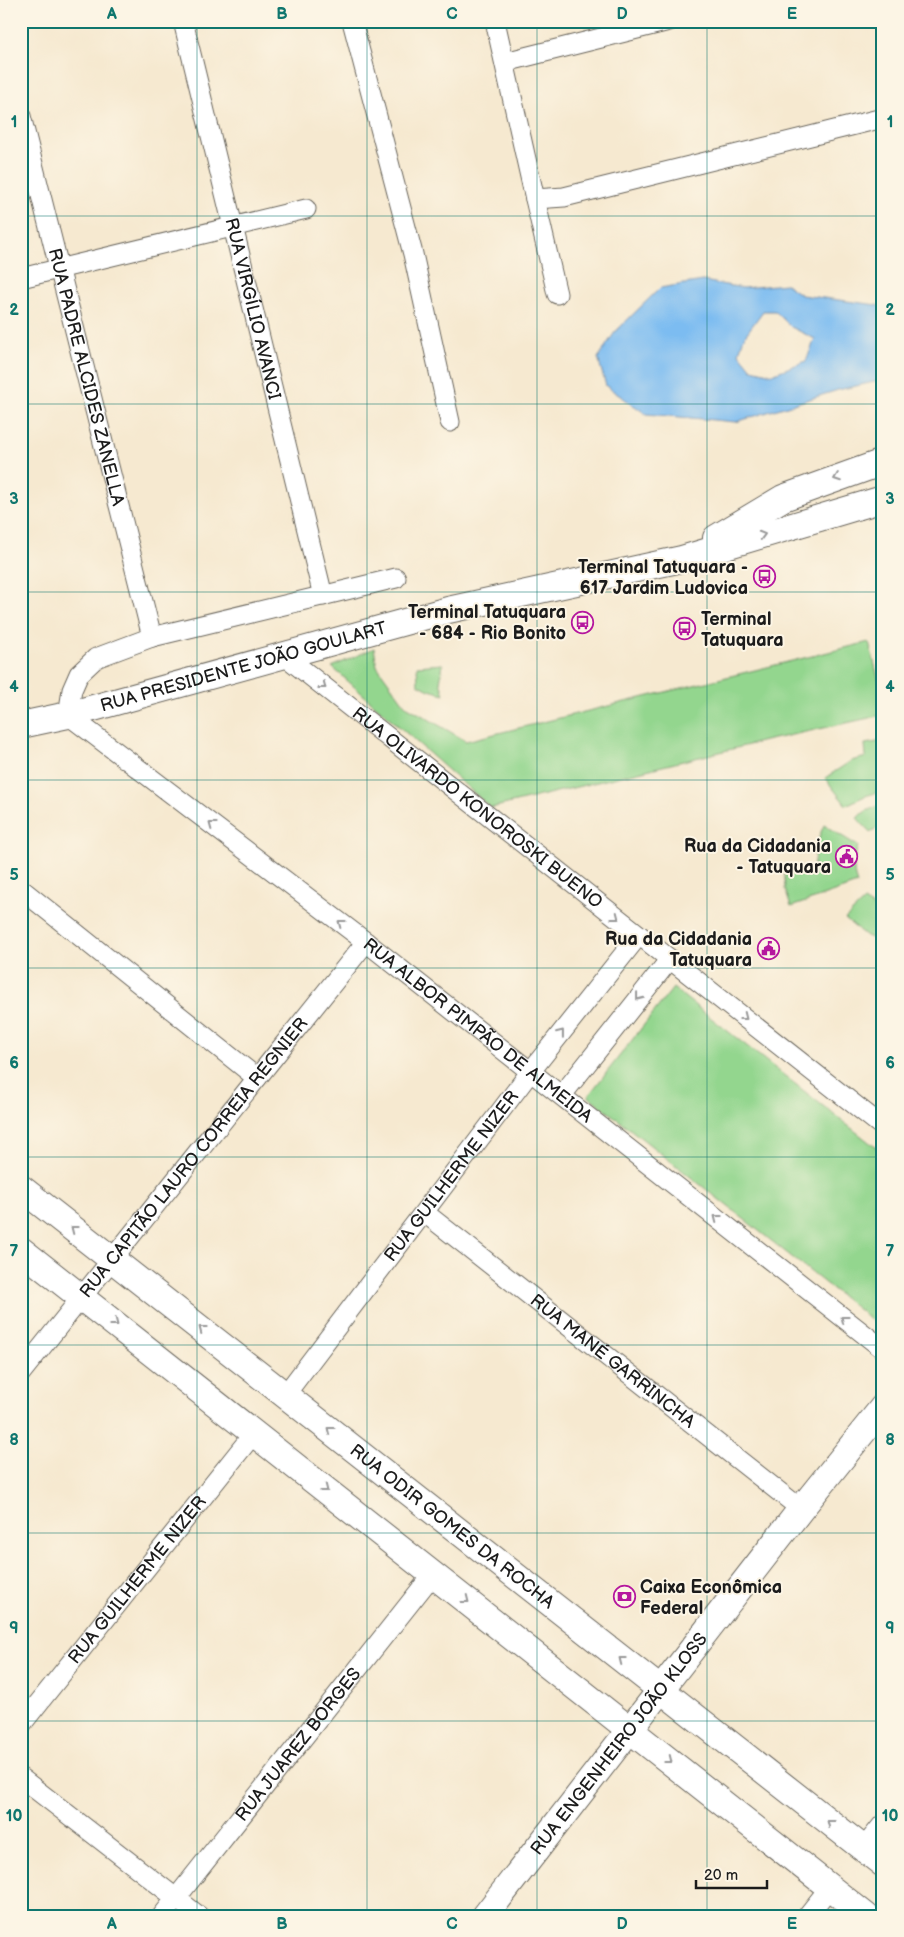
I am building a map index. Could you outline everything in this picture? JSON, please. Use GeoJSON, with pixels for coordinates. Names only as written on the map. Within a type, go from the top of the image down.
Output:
{"type":"FeatureCollection","features":[{"type":"Feature","properties":{"kind":"street","name":"RUA VIRGÍLIO AVANCI"},"geometry":{"type":"LineString","coordinates":[[183,21],[323,596]]}},
{"type":"Feature","properties":{"kind":"street"},"geometry":{"type":"LineString","coordinates":[[352,21],[413,254],[450,422]]}},
{"type":"Feature","properties":{"kind":"street"},"geometry":{"type":"LineString","coordinates":[[495,21],[557,294]]}},
{"type":"Feature","properties":{"kind":"street"},"geometry":{"type":"LineString","coordinates":[[505,62],[670,21]]}},
{"type":"Feature","properties":{"kind":"street","name":"RUA PADRE ALCIDES ZANELLA"},"geometry":{"type":"LineString","coordinates":[[21,116],[152,637]]}},
{"type":"Feature","properties":{"kind":"street"},"geometry":{"type":"LineString","coordinates":[[535,199],[564,197],[883,118]]}},
{"type":"Feature","properties":{"kind":"street"},"geometry":{"type":"LineString","coordinates":[[21,278],[306,210]]}},
{"type":"Feature","properties":{"kind":"street","name":"RUA PRESIDENTE JOÃO GOULART"},"geometry":{"type":"LineString","coordinates":[[682,558],[784,498],[883,462]]}},
{"type":"Feature","properties":{"kind":"street","name":"RUA PRESIDENTE JOÃO GOULART"},"geometry":{"type":"LineString","coordinates":[[21,725],[68,715],[285,656],[377,628],[448,610],[682,558],[883,499]]}},
{"type":"Feature","properties":{"kind":"street","name":"RUA PRESIDENTE JOÃO GOULART"},"geometry":{"type":"LineString","coordinates":[[68,715],[72,690],[79,674],[96,658],[152,637],[396,578]]}},
{"type":"Feature","properties":{"kind":"street","name":"RUA OLIVARDO KONOROSKI BUENO"},"geometry":{"type":"LineString","coordinates":[[285,656],[883,1127]]}},
{"type":"Feature","properties":{"kind":"street","name":"RUA ALBOR PIMPÃO DE ALMEIDA"},"geometry":{"type":"LineString","coordinates":[[68,715],[366,942],[883,1349]]}},
{"type":"Feature","properties":{"kind":"street"},"geometry":{"type":"LineString","coordinates":[[21,889],[257,1078]]}},
{"type":"Feature","properties":{"kind":"street","name":"RUA GUILHERME NIZER"},"geometry":{"type":"LineString","coordinates":[[285,1395],[531,1071],[638,934]]}},
{"type":"Feature","properties":{"kind":"street","name":"RUA CAPITÃO LAURO CORREIA REGNIER"},"geometry":{"type":"LineString","coordinates":[[21,1374],[366,942]]}},
{"type":"Feature","properties":{"kind":"street"},"geometry":{"type":"LineString","coordinates":[[562,1095],[670,959]]}},
{"type":"Feature","properties":{"kind":"street","name":"RUA ODIR GOMES DA ROCHA"},"geometry":{"type":"LineString","coordinates":[[21,1188],[873,1856]]}},
{"type":"Feature","properties":{"kind":"street","name":"RUA MANÉ GARRINCHA"},"geometry":{"type":"LineString","coordinates":[[425,1213],[801,1508]]}},
{"type":"Feature","properties":{"kind":"street"},"geometry":{"type":"LineString","coordinates":[[21,1250],[866,1916]]}},
{"type":"Feature","properties":{"kind":"street","name":"RUA ENGENHEIRO JOÃO KLOSS"},"geometry":{"type":"LineString","coordinates":[[485,1916],[801,1508],[883,1407]]}},
{"type":"Feature","properties":{"kind":"street","name":"RUA GUILHERME NIZER"},"geometry":{"type":"LineString","coordinates":[[21,1725],[254,1433]]}},
{"type":"Feature","properties":{"kind":"street","name":"RUA JUAREZ BORGES"},"geometry":{"type":"LineString","coordinates":[[162,1916],[433,1574]]}},
{"type":"Feature","properties":{"kind":"street"},"geometry":{"type":"LineString","coordinates":[[21,1778],[199,1916]]}},
{"type":"Feature","properties":{"kind":"street"},"geometry":{"type":"LineString","coordinates":[[873,1856],[883,1824]]}},
{"type":"Feature","properties":{"kind":"street"},"geometry":{"type":"LineString","coordinates":[[807,1916],[830,1887]]}},
{"type":"Feature","properties":{"kind":"green space"},"geometry":{"type":"Polygon","coordinates":[[[869,642],[881,689],[883,688],[883,715],[769,740],[491,808],[332,667],[374,648],[377,666],[406,706],[466,741],[869,642]]]}},
{"type":"Feature","properties":{"kind":"green space"},"geometry":{"type":"Polygon","coordinates":[[[443,664],[440,682],[444,694],[429,690],[418,684],[417,666],[443,664]]]}},
{"type":"Feature","properties":{"kind":"green space"},"geometry":{"type":"Polygon","coordinates":[[[883,741],[883,791],[865,796],[846,805],[825,778],[851,761],[866,757],[865,744],[883,741]]]}},
{"type":"Feature","properties":{"kind":"green space"},"geometry":{"type":"Polygon","coordinates":[[[883,804],[883,825],[870,832],[857,818],[866,811],[883,804]]]}},
{"type":"Feature","properties":{"kind":"green space"},"geometry":{"type":"Polygon","coordinates":[[[824,825],[858,846],[854,865],[857,884],[791,907],[785,889],[784,871],[813,870],[816,844],[824,825]]]}},
{"type":"Feature","properties":{"kind":"green space"},"geometry":{"type":"Polygon","coordinates":[[[864,901],[883,913],[883,943],[866,936],[845,919],[864,901]]]}},
{"type":"Feature","properties":{"kind":"green space"},"geometry":{"type":"Polygon","coordinates":[[[673,988],[883,1153],[883,1329],[588,1096],[673,988]]]}},
{"type":"Feature","properties":{"kind":"water"},"geometry":{"type":"Polygon","coordinates":[[[703,281],[743,288],[786,284],[801,295],[877,305],[883,309],[883,380],[838,390],[736,422],[646,414],[606,386],[598,358],[615,332],[660,288],[703,281]],[[763,311],[744,337],[739,353],[752,369],[772,374],[806,361],[815,339],[791,327],[775,311],[763,311]]]}},
{"type":"Feature","properties":{"kind":"place","name":"Terminal Tatuquara - 617 Jardim Ludovica"},"geometry":{"type":"Point","coordinates":[764,577]}},
{"type":"Feature","properties":{"kind":"place","name":"Terminal Tatuquara - 684 - Rio Bonito"},"geometry":{"type":"Point","coordinates":[582,622]}},
{"type":"Feature","properties":{"kind":"place","name":"Terminal Tatuquara"},"geometry":{"type":"Point","coordinates":[685,629]}},
{"type":"Feature","properties":{"kind":"place","name":"Rua da Cidadania - Tatuquara"},"geometry":{"type":"Point","coordinates":[847,856]}},
{"type":"Feature","properties":{"kind":"place","name":"Rua da Cidadania Tatuquara"},"geometry":{"type":"Point","coordinates":[768,949]}},
{"type":"Feature","properties":{"kind":"place","name":"Caixa Econômica Federal"},"geometry":{"type":"Point","coordinates":[624,1597]}}]}
